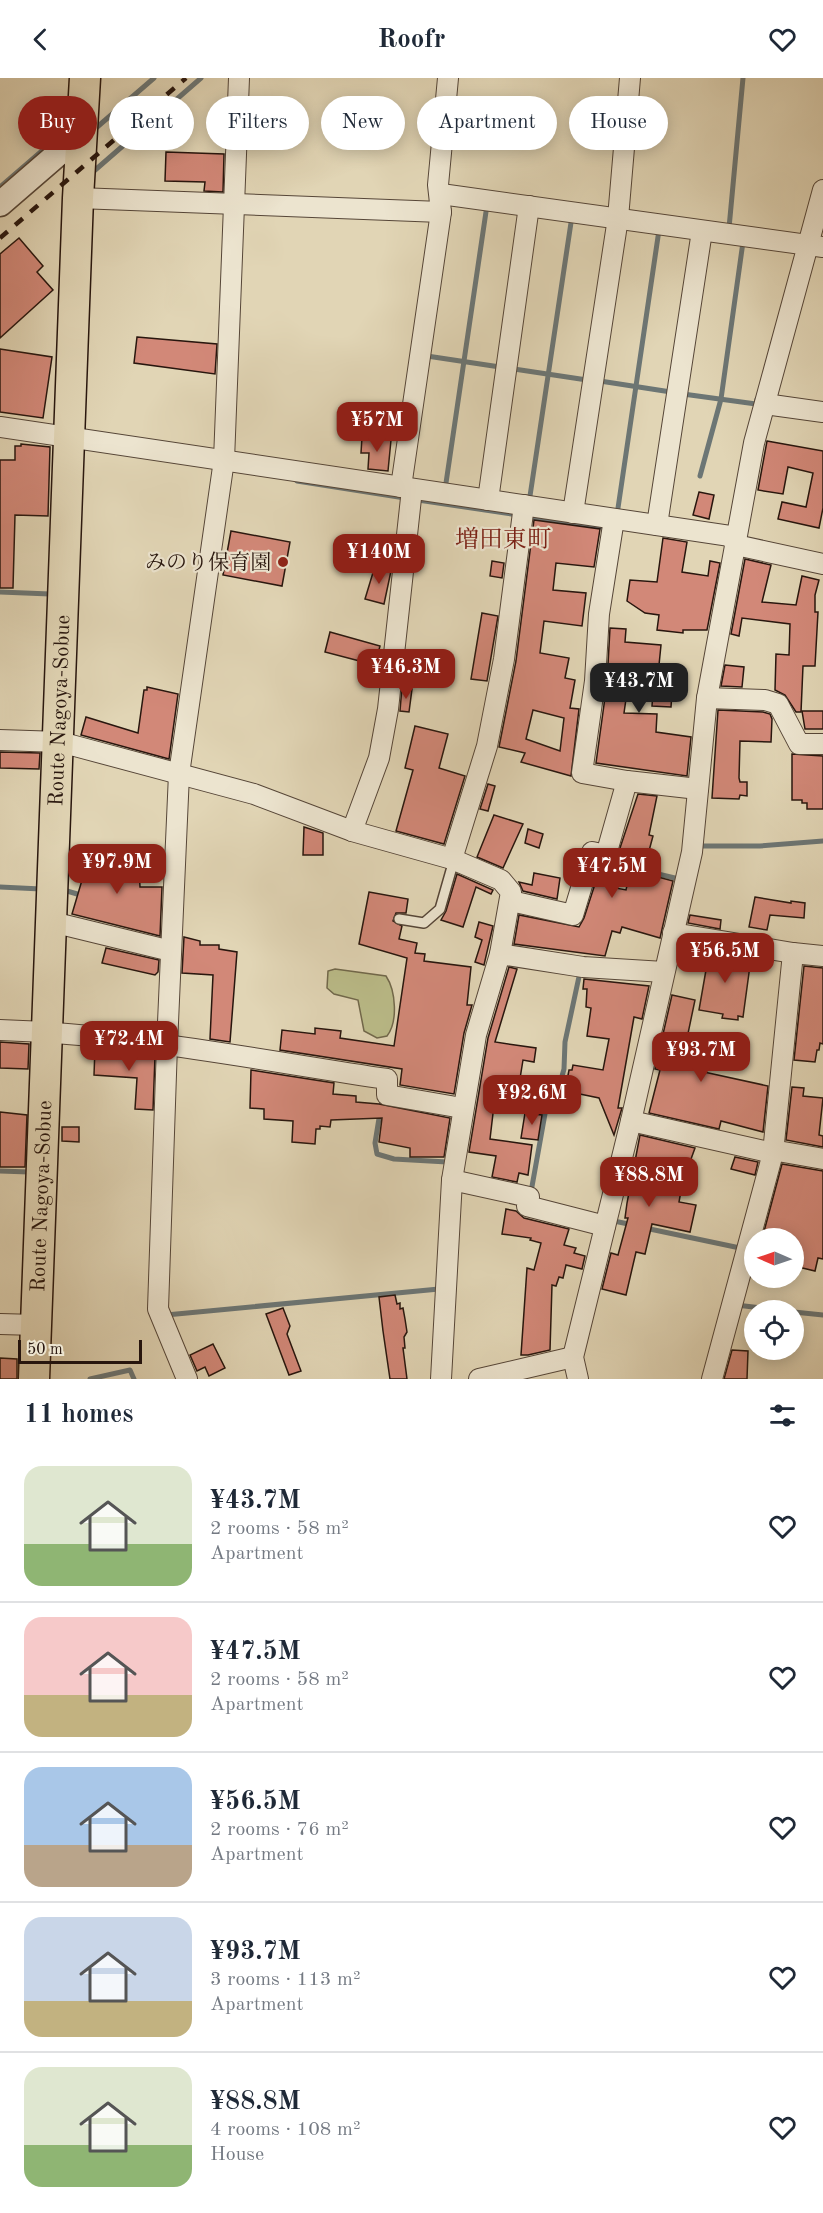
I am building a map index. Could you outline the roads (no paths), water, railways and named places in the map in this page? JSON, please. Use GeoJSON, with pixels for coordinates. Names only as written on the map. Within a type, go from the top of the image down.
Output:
{"type":"FeatureCollection","features":[{"type":"Feature","properties":{"kind":"main road","name":"Route Nagoya-Sobue"},"geometry":{"type":"LineString","coordinates":[[84,96],[85,78]]}},
{"type":"Feature","properties":{"kind":"main road","name":"Route Nagoya-Sobue"},"geometry":{"type":"LineString","coordinates":[[34,1379],[60,742],[80,150]]}},
{"type":"Feature","properties":{"kind":"street"},"geometry":{"type":"LineString","coordinates":[[187,1379],[158,1309],[167,1045],[179,774],[224,460],[239,78]]}},
{"type":"Feature","properties":{"kind":"street"},"geometry":{"type":"LineString","coordinates":[[352,831],[379,758],[388,709],[407,488],[441,203],[438,185],[448,78]]}},
{"type":"Feature","properties":{"kind":"street"},"geometry":{"type":"LineString","coordinates":[[573,513],[618,218],[630,78]]}},
{"type":"Feature","properties":{"kind":"street"},"geometry":{"type":"LineString","coordinates":[[0,204],[63,150]]}},
{"type":"Feature","properties":{"kind":"street"},"geometry":{"type":"LineString","coordinates":[[578,1379],[573,1357],[631,1121],[692,852],[707,698],[736,545],[740,512],[765,404],[815,247],[823,190]]}},
{"type":"Feature","properties":{"kind":"street"},"geometry":{"type":"LineString","coordinates":[[78,198],[233,203],[441,203],[530,206],[815,247]]}},
{"type":"Feature","properties":{"kind":"street"},"geometry":{"type":"LineString","coordinates":[[488,500],[530,206]]}},
{"type":"Feature","properties":{"kind":"street"},"geometry":{"type":"LineString","coordinates":[[657,525],[702,231]]}},
{"type":"Feature","properties":{"kind":"street"},"geometry":{"type":"LineString","coordinates":[[765,404],[823,412]]}},
{"type":"Feature","properties":{"kind":"street"},"geometry":{"type":"LineString","coordinates":[[0,427],[730,536],[736,545],[822,558]]}},
{"type":"Feature","properties":{"kind":"street"},"geometry":{"type":"LineString","coordinates":[[453,860],[487,746],[504,659],[524,505]]}},
{"type":"Feature","properties":{"kind":"street"},"geometry":{"type":"LineString","coordinates":[[614,519],[599,614],[595,681],[582,773],[698,789]]}},
{"type":"Feature","properties":{"kind":"street"},"geometry":{"type":"LineString","coordinates":[[707,698],[765,700],[778,704],[799,744],[823,744]]}},
{"type":"Feature","properties":{"kind":"street"},"geometry":{"type":"LineString","coordinates":[[0,740],[60,742],[254,794],[352,831],[453,860],[501,880],[511,892],[500,954],[476,1035],[462,1107],[452,1180],[441,1379]]}},
{"type":"Feature","properties":{"kind":"street"},"geometry":{"type":"LineString","coordinates":[[511,901],[573,915],[592,852],[606,855],[627,781]]}},
{"type":"Feature","properties":{"kind":"street"},"geometry":{"type":"LineString","coordinates":[[52,922],[171,951]]}},
{"type":"Feature","properties":{"kind":"street"},"geometry":{"type":"LineString","coordinates":[[673,933],[823,956]]}},
{"type":"Feature","properties":{"kind":"street"},"geometry":{"type":"LineString","coordinates":[[712,1379],[772,1152],[793,952]]}},
{"type":"Feature","properties":{"kind":"street"},"geometry":{"type":"LineString","coordinates":[[500,954],[583,967],[664,972]]}},
{"type":"Feature","properties":{"kind":"street"},"geometry":{"type":"LineString","coordinates":[[0,1030],[47,1032],[167,1045],[387,1079],[387,1095],[462,1107]]}},
{"type":"Feature","properties":{"kind":"street"},"geometry":{"type":"LineString","coordinates":[[631,1121],[772,1152],[823,1159]]}},
{"type":"Feature","properties":{"kind":"street"},"geometry":{"type":"LineString","coordinates":[[452,1180],[529,1197],[527,1206],[606,1226]]}},
{"type":"Feature","properties":{"kind":"street"},"geometry":{"type":"LineString","coordinates":[[0,1324],[36,1325]]}},
{"type":"Feature","properties":{"kind":"street"},"geometry":{"type":"LineString","coordinates":[[478,1379],[573,1357]]}},
{"type":"Feature","properties":{"kind":"lane"},"geometry":{"type":"LineString","coordinates":[[399,919],[424,923],[440,909],[453,860]]}},
{"type":"Feature","properties":{"kind":"waterway"},"geometry":{"type":"LineString","coordinates":[[97,127],[154,78]]}},
{"type":"Feature","properties":{"kind":"waterway"},"geometry":{"type":"LineString","coordinates":[[94,171],[201,78]]}},
{"type":"Feature","properties":{"kind":"waterway"},"geometry":{"type":"LineString","coordinates":[[729,228],[743,78]]}},
{"type":"Feature","properties":{"kind":"waterway"},"geometry":{"type":"LineString","coordinates":[[0,187],[43,150]]}},
{"type":"Feature","properties":{"kind":"waterway"},"geometry":{"type":"LineString","coordinates":[[446,483],[487,205]]}},
{"type":"Feature","properties":{"kind":"waterway"},"geometry":{"type":"LineString","coordinates":[[530,496],[572,216]]}},
{"type":"Feature","properties":{"kind":"waterway"},"geometry":{"type":"LineString","coordinates":[[618,508],[659,230]]}},
{"type":"Feature","properties":{"kind":"waterway"},"geometry":{"type":"LineString","coordinates":[[700,476],[721,399],[743,242]]}},
{"type":"Feature","properties":{"kind":"waterway"},"geometry":{"type":"LineString","coordinates":[[427,356],[500,367]]}},
{"type":"Feature","properties":{"kind":"waterway"},"geometry":{"type":"LineString","coordinates":[[514,369],[587,380]]}},
{"type":"Feature","properties":{"kind":"waterway"},"geometry":{"type":"LineString","coordinates":[[600,381],[671,392]]}},
{"type":"Feature","properties":{"kind":"waterway"},"geometry":{"type":"LineString","coordinates":[[683,394],[756,404],[757,399]]}},
{"type":"Feature","properties":{"kind":"waterway"},"geometry":{"type":"LineString","coordinates":[[297,481],[405,498]]}},
{"type":"Feature","properties":{"kind":"waterway"},"geometry":{"type":"LineString","coordinates":[[418,500],[518,515]]}},
{"type":"Feature","properties":{"kind":"waterway"},"geometry":{"type":"LineString","coordinates":[[529,517],[603,527]]}},
{"type":"Feature","properties":{"kind":"waterway"},"geometry":{"type":"LineString","coordinates":[[0,592],[50,594]]}},
{"type":"Feature","properties":{"kind":"waterway"},"geometry":{"type":"LineString","coordinates":[[700,846],[760,846],[823,841]]}},
{"type":"Feature","properties":{"kind":"waterway"},"geometry":{"type":"LineString","coordinates":[[637,869],[679,879]]}},
{"type":"Feature","properties":{"kind":"waterway"},"geometry":{"type":"LineString","coordinates":[[0,887],[41,889]]}},
{"type":"Feature","properties":{"kind":"waterway"},"geometry":{"type":"LineString","coordinates":[[67,891],[84,896]]}},
{"type":"Feature","properties":{"kind":"waterway"},"geometry":{"type":"LineString","coordinates":[[531,1192],[548,1097],[559,1087],[564,1069],[565,1042],[580,972]]}},
{"type":"Feature","properties":{"kind":"waterway"},"geometry":{"type":"LineString","coordinates":[[382,1100],[375,1143],[377,1154],[394,1159],[447,1162],[447,1166]]}},
{"type":"Feature","properties":{"kind":"waterway"},"geometry":{"type":"LineString","coordinates":[[0,1171],[29,1172]]}},
{"type":"Feature","properties":{"kind":"waterway"},"geometry":{"type":"LineString","coordinates":[[614,1221],[633,1225]]}},
{"type":"Feature","properties":{"kind":"waterway"},"geometry":{"type":"LineString","coordinates":[[645,1228],[740,1248]]}},
{"type":"Feature","properties":{"kind":"waterway"},"geometry":{"type":"LineString","coordinates":[[166,1315],[439,1289],[440,1287]]}},
{"type":"Feature","properties":{"kind":"waterway"},"geometry":{"type":"LineString","coordinates":[[736,1305],[744,1306]]}},
{"type":"Feature","properties":{"kind":"waterway"},"geometry":{"type":"LineString","coordinates":[[804,1313],[823,1315]]}},
{"type":"Feature","properties":{"kind":"waterway"},"geometry":{"type":"LineString","coordinates":[[90,1379],[130,1370],[134,1379]]}},
{"type":"Feature","properties":{"kind":"railway"},"geometry":{"type":"LineString","coordinates":[[0,238],[186,78]]}},
{"type":"Feature","properties":{"kind":"place","name":"みのり保育園"},"geometry":{"type":"Point","coordinates":[283,562]}},
{"type":"Feature","properties":{"kind":"district","name":"増田東町"},"geometry":{"type":"Point","coordinates":[503,539]}}]}
